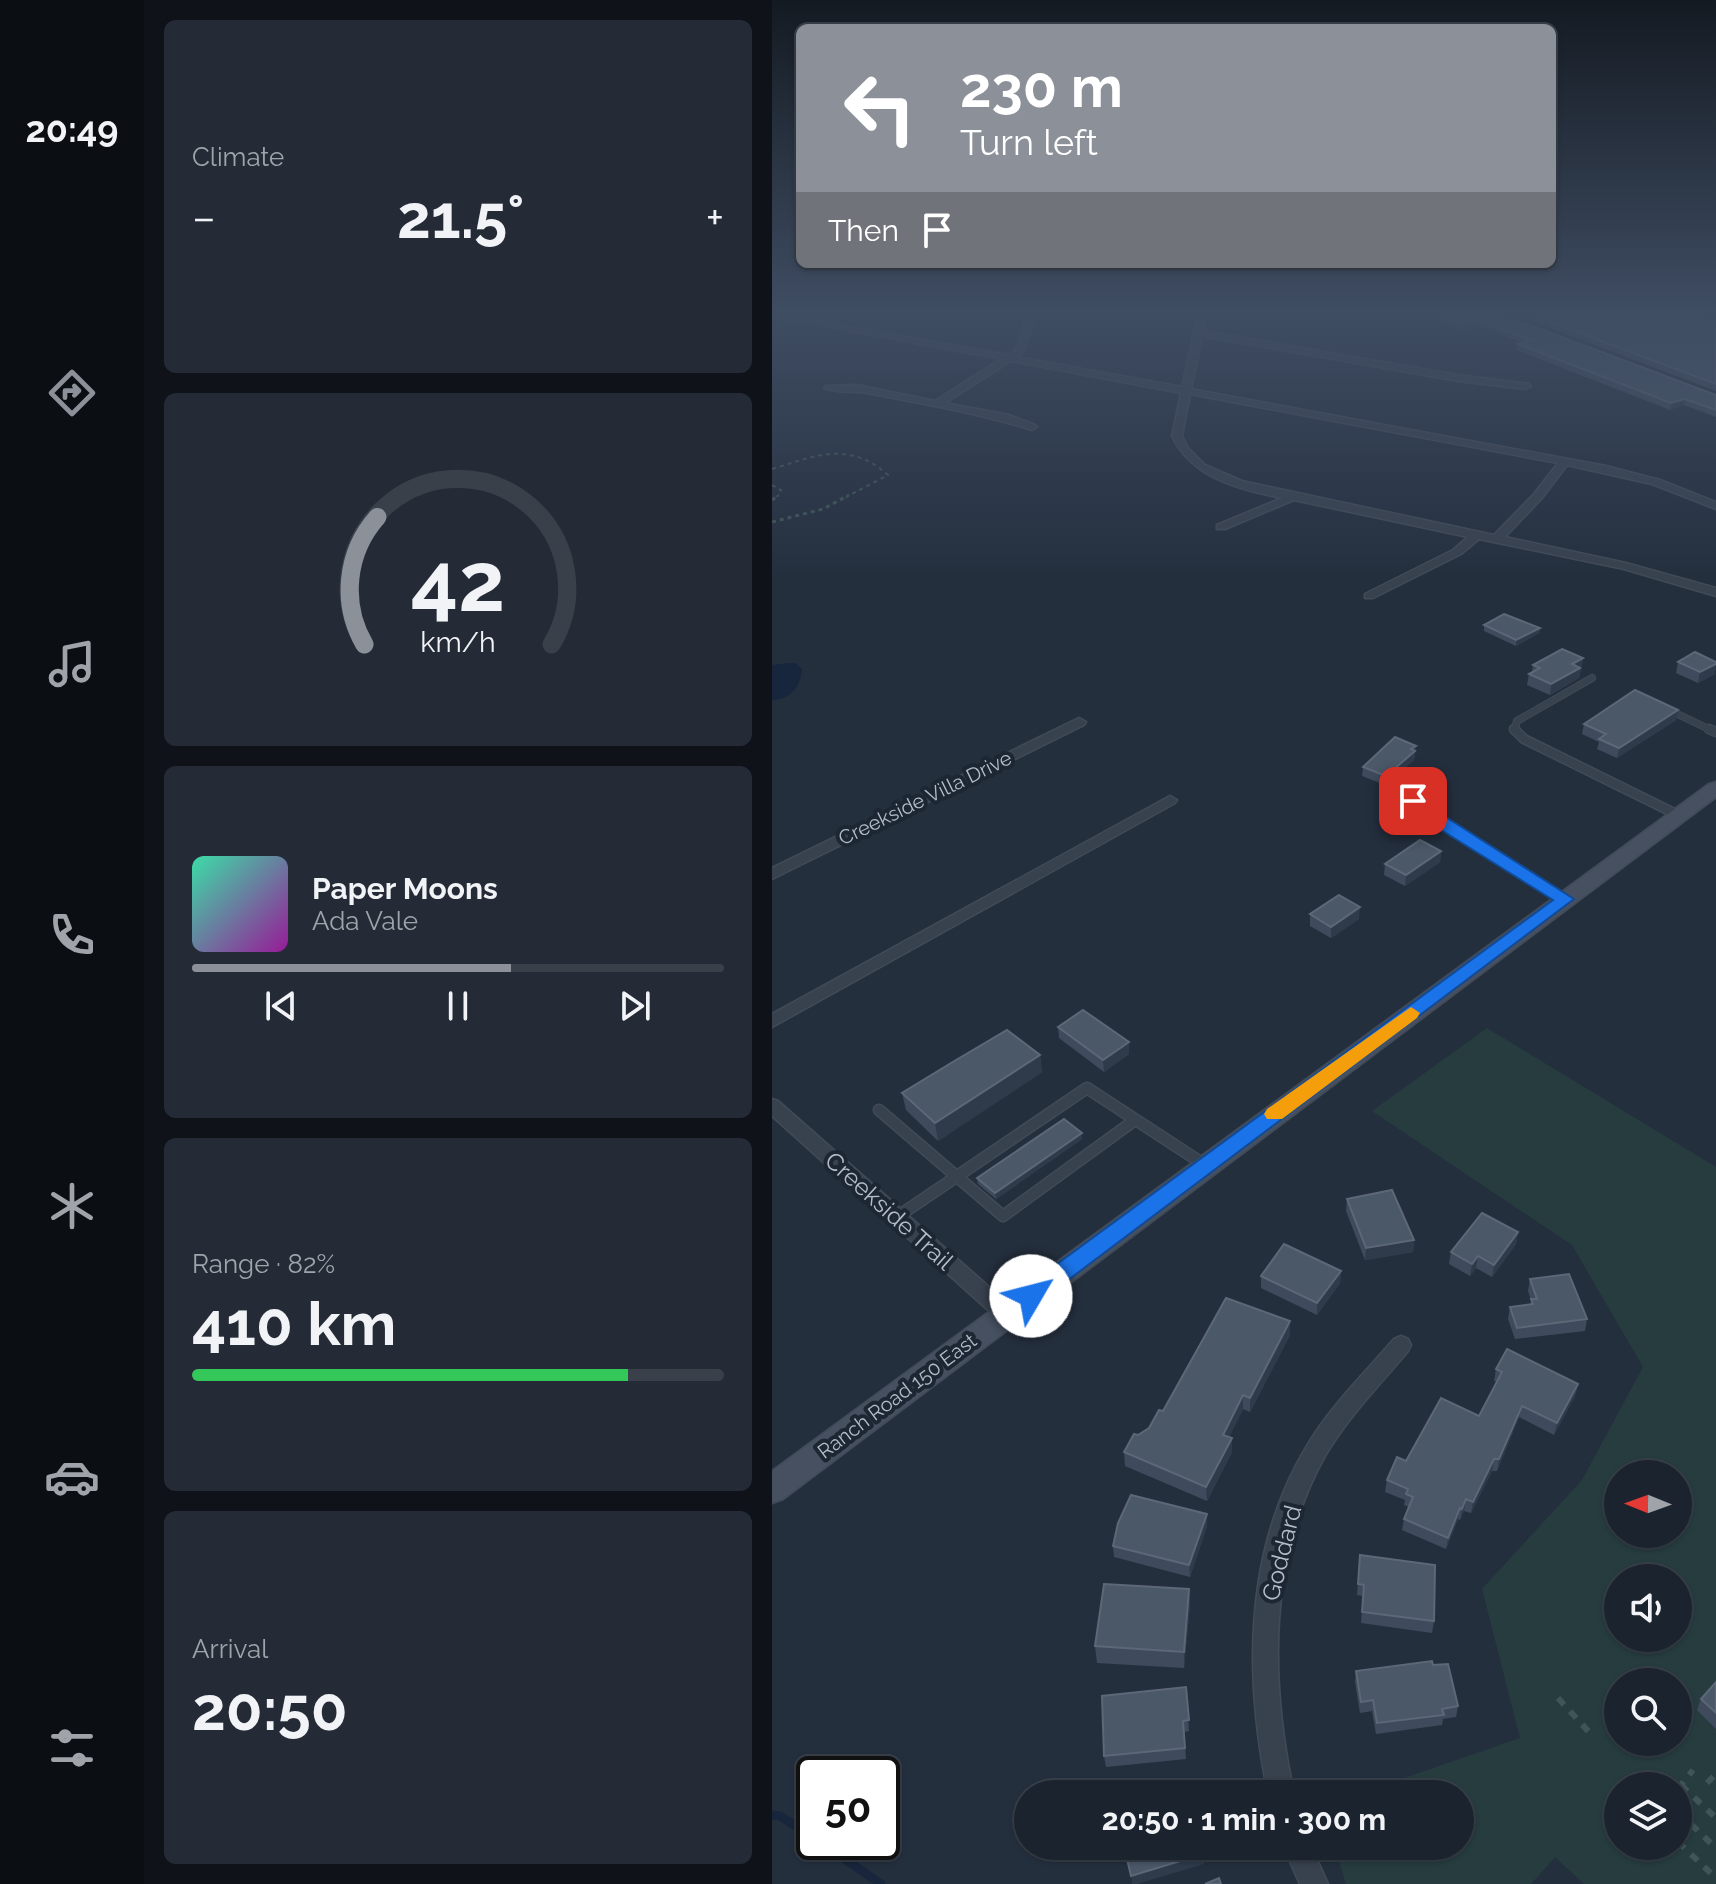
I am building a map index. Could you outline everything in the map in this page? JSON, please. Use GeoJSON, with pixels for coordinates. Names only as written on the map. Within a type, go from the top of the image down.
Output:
{"type":"FeatureCollection","features":[{"type":"Feature","properties":{"kind":"main road","name":"Ranch Road 150 East"},"geometry":{"type":"LineString","coordinates":[[772,1489],[1716,788]]}},
{"type":"Feature","properties":{"kind":"street"},"geometry":{"type":"LineString","coordinates":[[921,401],[1009,418],[1032,427]]}},
{"type":"Feature","properties":{"kind":"street"},"geometry":{"type":"LineString","coordinates":[[936,404],[941,401]]}},
{"type":"Feature","properties":{"kind":"street"},"geometry":{"type":"LineString","coordinates":[[1183,401],[1177,436],[1182,451],[1211,473],[1293,497],[1626,566],[1716,592]]}},
{"type":"Feature","properties":{"kind":"street"},"geometry":{"type":"LineString","coordinates":[[1239,401],[1565,461],[1656,482],[1716,506]]}},
{"type":"Feature","properties":{"kind":"street"},"geometry":{"type":"LineString","coordinates":[[1498,538],[1538,496],[1565,461]]}},
{"type":"Feature","properties":{"kind":"street"},"geometry":{"type":"LineString","coordinates":[[1221,527],[1293,497]]}},
{"type":"Feature","properties":{"kind":"street"},"geometry":{"type":"LineString","coordinates":[[1369,596],[1457,552],[1477,535]]}},
{"type":"Feature","properties":{"kind":"street","name":"Creekside Villa Drive"},"geometry":{"type":"LineString","coordinates":[[772,874],[1079,722]]}},
{"type":"Feature","properties":{"kind":"street"},"geometry":{"type":"LineString","coordinates":[[772,1021],[1170,800]]}},
{"type":"Feature","properties":{"kind":"street","name":"Creekside Trail"},"geometry":{"type":"LineString","coordinates":[[772,1106],[1006,1314]]}},
{"type":"Feature","properties":{"kind":"street","name":"Goddard"},"geometry":{"type":"LineString","coordinates":[[1278,1780],[1266,1712],[1263,1653],[1269,1586],[1289,1510],[1318,1449],[1401,1345]]}},
{"type":"Feature","properties":{"kind":"street"},"geometry":{"type":"LineString","coordinates":[[1303,1860],[1314,1884]]}},
{"type":"Feature","properties":{"kind":"lane"},"geometry":{"type":"LineString","coordinates":[[1592,678],[1517,721],[1513,730],[1524,739],[1679,816]]}},
{"type":"Feature","properties":{"kind":"lane"},"geometry":{"type":"LineString","coordinates":[[1664,708],[1716,732]]}},
{"type":"Feature","properties":{"kind":"lane"},"geometry":{"type":"LineString","coordinates":[[1413,801],[1428,814],[1565,899]]}},
{"type":"Feature","properties":{"kind":"lane"},"geometry":{"type":"LineString","coordinates":[[896,1217],[1087,1088],[1205,1165]]}},
{"type":"Feature","properties":{"kind":"lane"},"geometry":{"type":"LineString","coordinates":[[879,1110],[1003,1216],[1135,1120]]}},
{"type":"Feature","properties":{"kind":"path"},"geometry":{"type":"LineString","coordinates":[[772,469],[817,452],[834,452],[847,454],[888,475],[823,509],[772,522]]}},
{"type":"Feature","properties":{"kind":"path"},"geometry":{"type":"LineString","coordinates":[[772,485],[781,490],[779,496],[772,500]]}},
{"type":"Feature","properties":{"kind":"path"},"geometry":{"type":"LineString","coordinates":[[1558,1698],[1589,1732]]}},
{"type":"Feature","properties":{"kind":"path"},"geometry":{"type":"LineString","coordinates":[[1707,1783],[1716,1774]]}},
{"type":"Feature","properties":{"kind":"path"},"geometry":{"type":"LineString","coordinates":[[1692,1797],[1716,1818]]}},
{"type":"Feature","properties":{"kind":"path"},"geometry":{"type":"LineString","coordinates":[[1692,1825],[1716,1848]]}},
{"type":"Feature","properties":{"kind":"path"},"geometry":{"type":"LineString","coordinates":[[1692,1855],[1716,1878]]}},
{"type":"Feature","properties":{"kind":"green space"},"geometry":{"type":"Polygon","coordinates":[[[1487,1028],[1716,1167],[1716,1884],[1584,1884],[1555,1857],[1531,1884],[1346,1884],[1338,1860],[1474,1860],[1474,1780],[1398,1780],[1520,1738],[1482,1589],[1582,1480],[1643,1367],[1572,1245],[1372,1111],[1487,1028]]]}},
{"type":"Feature","properties":{"kind":"water"},"geometry":{"type":"Polygon","coordinates":[[[796,663],[802,669],[799,682],[789,695],[772,700],[772,665],[796,663]]]}},
{"type":"Feature","properties":{"kind":"building"},"geometry":{"type":"Polygon","coordinates":[[[1690,401],[1716,401],[1716,410],[1690,401]]]}},
{"type":"Feature","properties":{"kind":"building"},"geometry":{"type":"Polygon","coordinates":[[[1504,614],[1540,628],[1516,640],[1484,625],[1504,614]]]}},
{"type":"Feature","properties":{"kind":"building"},"geometry":{"type":"Polygon","coordinates":[[[1562,649],[1583,658],[1572,664],[1580,668],[1551,684],[1529,674],[1540,668],[1533,665],[1562,649]]]}},
{"type":"Feature","properties":{"kind":"building"},"geometry":{"type":"Polygon","coordinates":[[[1695,652],[1716,664],[1700,672],[1678,662],[1695,652]]]}},
{"type":"Feature","properties":{"kind":"building"},"geometry":{"type":"Polygon","coordinates":[[[1635,690],[1678,710],[1619,748],[1599,739],[1606,734],[1584,724],[1635,690]]]}},
{"type":"Feature","properties":{"kind":"building"},"geometry":{"type":"Polygon","coordinates":[[[1395,737],[1416,746],[1411,749],[1415,751],[1386,776],[1363,767],[1395,737]]]}},
{"type":"Feature","properties":{"kind":"building"},"geometry":{"type":"Polygon","coordinates":[[[1420,840],[1441,851],[1406,875],[1385,864],[1420,840]]]}},
{"type":"Feature","properties":{"kind":"building"},"geometry":{"type":"Polygon","coordinates":[[[1339,895],[1360,907],[1331,927],[1310,914],[1339,895]]]}},
{"type":"Feature","properties":{"kind":"building"},"geometry":{"type":"Polygon","coordinates":[[[1083,1010],[1129,1042],[1103,1060],[1058,1027],[1083,1010]]]}},
{"type":"Feature","properties":{"kind":"building"},"geometry":{"type":"Polygon","coordinates":[[[1007,1030],[1040,1055],[935,1123],[902,1093],[951,1063],[1007,1030]]]}},
{"type":"Feature","properties":{"kind":"building"},"geometry":{"type":"Polygon","coordinates":[[[1064,1119],[1082,1133],[995,1193],[977,1178],[1064,1119]]]}},
{"type":"Feature","properties":{"kind":"building"},"geometry":{"type":"Polygon","coordinates":[[[1392,1190],[1414,1240],[1366,1248],[1347,1199],[1392,1190]]]}},
{"type":"Feature","properties":{"kind":"building"},"geometry":{"type":"Polygon","coordinates":[[[1482,1213],[1518,1232],[1494,1265],[1478,1256],[1472,1264],[1451,1252],[1482,1213]]]}},
{"type":"Feature","properties":{"kind":"building"},"geometry":{"type":"Polygon","coordinates":[[[1284,1244],[1341,1271],[1317,1303],[1261,1276],[1284,1244]]]}},
{"type":"Feature","properties":{"kind":"building"},"geometry":{"type":"Polygon","coordinates":[[[1569,1274],[1587,1319],[1517,1328],[1510,1307],[1533,1304],[1531,1299],[1537,1299],[1530,1279],[1569,1274]]]}},
{"type":"Feature","properties":{"kind":"building"},"geometry":{"type":"Polygon","coordinates":[[[1226,1298],[1290,1321],[1250,1398],[1243,1395],[1223,1435],[1232,1438],[1206,1487],[1124,1452],[1134,1434],[1138,1435],[1149,1428],[1159,1410],[1163,1411],[1226,1298]]]}},
{"type":"Feature","properties":{"kind":"building"},"geometry":{"type":"Polygon","coordinates":[[[1507,1349],[1578,1384],[1557,1423],[1522,1406],[1499,1459],[1494,1459],[1473,1502],[1466,1499],[1460,1508],[1448,1538],[1404,1519],[1413,1497],[1406,1494],[1408,1489],[1387,1480],[1397,1457],[1406,1461],[1441,1398],[1479,1416],[1502,1372],[1496,1369],[1507,1349]]]}},
{"type":"Feature","properties":{"kind":"building"},"geometry":{"type":"Polygon","coordinates":[[[1131,1495],[1207,1514],[1189,1565],[1113,1546],[1118,1523],[1131,1495]]]}},
{"type":"Feature","properties":{"kind":"building"},"geometry":{"type":"Polygon","coordinates":[[[1360,1555],[1435,1565],[1434,1621],[1362,1612],[1364,1585],[1358,1584],[1360,1555]]]}},
{"type":"Feature","properties":{"kind":"building"},"geometry":{"type":"Polygon","coordinates":[[[1104,1584],[1189,1589],[1184,1652],[1095,1646],[1104,1584]]]}},
{"type":"Feature","properties":{"kind":"building"},"geometry":{"type":"Polygon","coordinates":[[[1432,1661],[1433,1665],[1448,1664],[1458,1706],[1442,1709],[1444,1715],[1377,1723],[1373,1700],[1361,1702],[1356,1671],[1432,1661]]]}},
{"type":"Feature","properties":{"kind":"building"},"geometry":{"type":"Polygon","coordinates":[[[1716,1682],[1716,1713],[1701,1699],[1716,1682]]]}},
{"type":"Feature","properties":{"kind":"building"},"geometry":{"type":"Polygon","coordinates":[[[1186,1687],[1189,1720],[1183,1721],[1185,1748],[1104,1756],[1102,1696],[1186,1687]]]}},
{"type":"Feature","properties":{"kind":"building"},"geometry":{"type":"Polygon","coordinates":[[[1127,1860],[1183,1860],[1131,1876],[1127,1860]]]}},
{"type":"Feature","properties":{"kind":"building"},"geometry":{"type":"Polygon","coordinates":[[[1219,1878],[1221,1884],[1205,1884],[1219,1878]]]}},
{"type":"Feature","properties":{"kind":"waterway"},"geometry":{"type":"LineString","coordinates":[[772,1815],[780,1816],[796,1826]]}},
{"type":"Feature","properties":{"kind":"waterway"},"geometry":{"type":"LineString","coordinates":[[846,1860],[881,1884]]}},
{"type":"Feature","properties":{"kind":"slow traffic"},"geometry":{"type":"LineString","coordinates":[[1274,1114],[1411,1013]]}},
{"type":"Feature","properties":{"kind":"route"},"geometry":{"type":"LineString","coordinates":[[1031,1296],[1565,899],[1428,814],[1413,801]]}}]}
